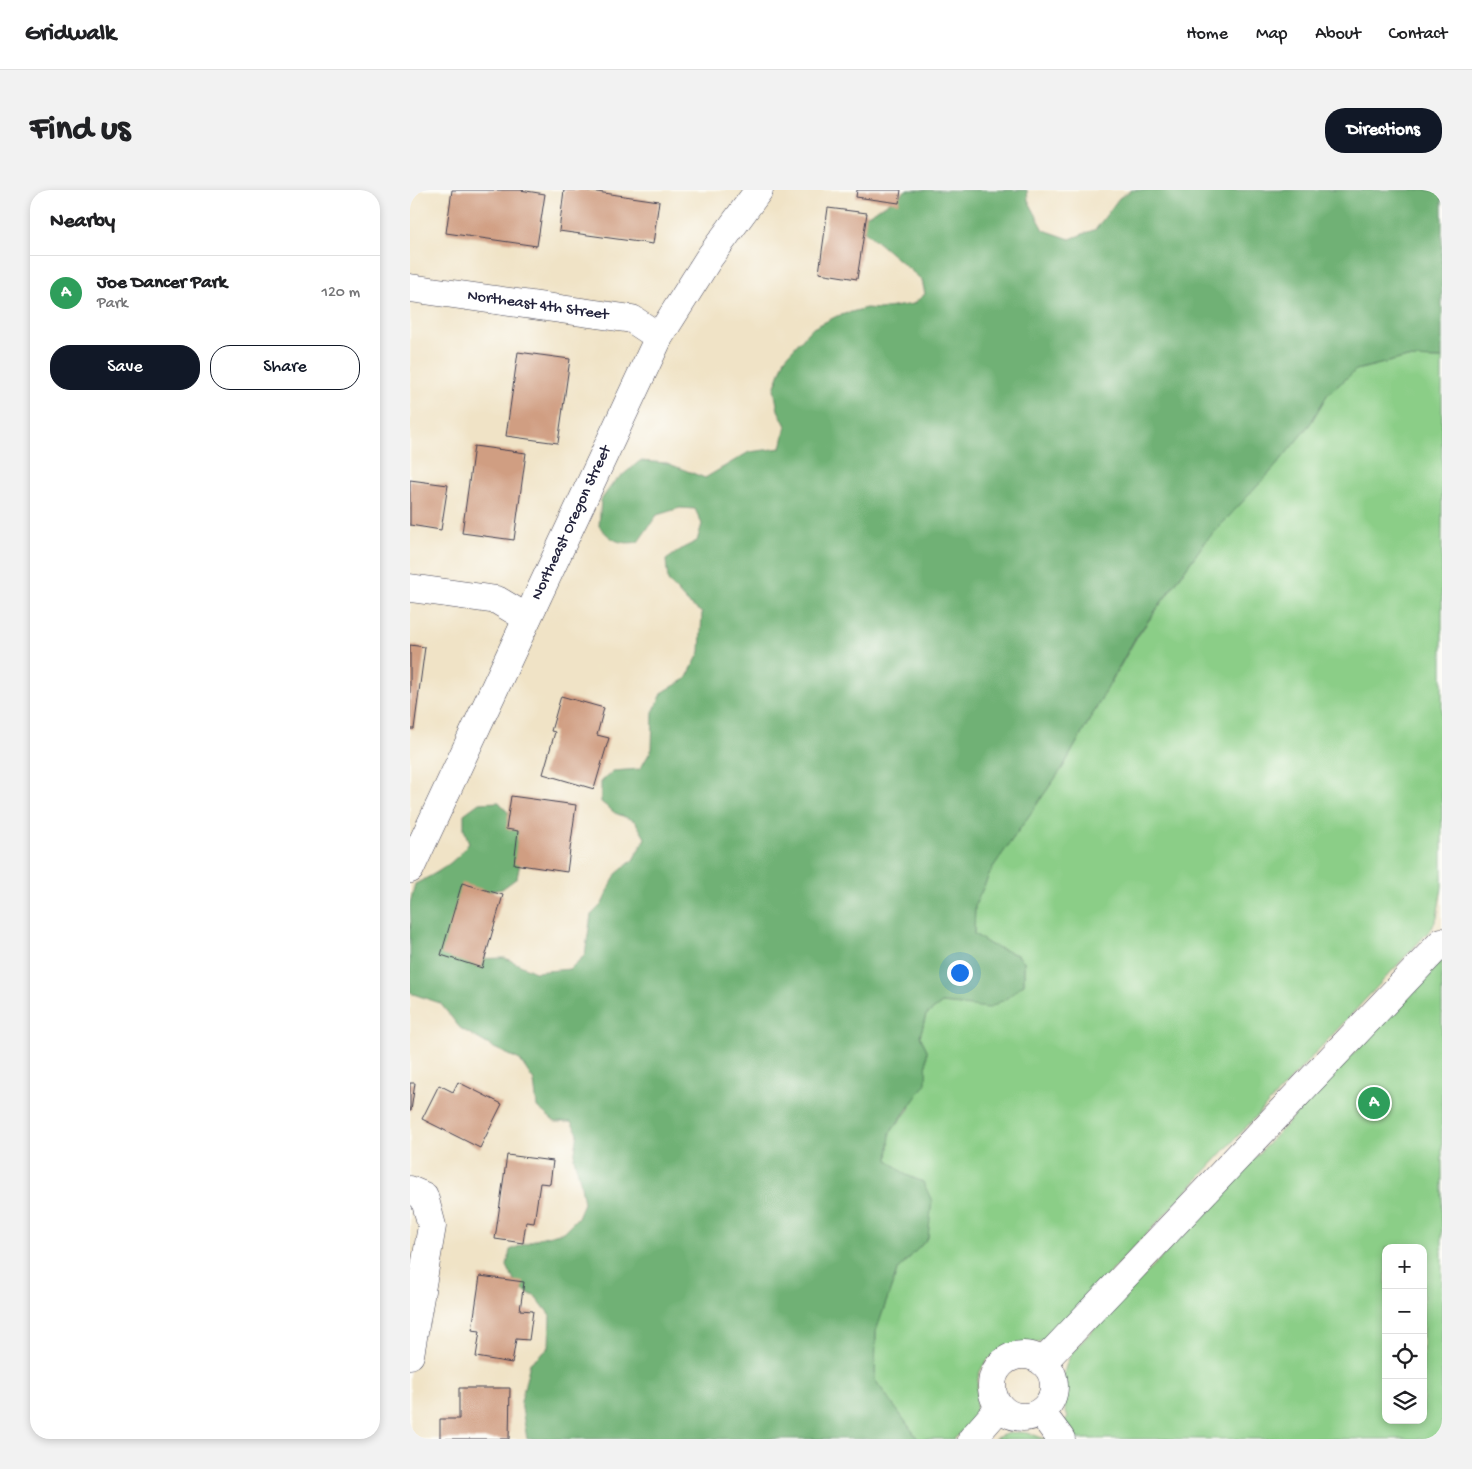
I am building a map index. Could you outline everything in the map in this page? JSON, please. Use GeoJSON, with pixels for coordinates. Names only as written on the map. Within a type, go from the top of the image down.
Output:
{"type":"FeatureCollection","features":[{"type":"Feature","properties":{"kind":"street","name":"Northeast Oregon Street"},"geometry":{"type":"LineString","coordinates":[[410,868],[659,337],[709,258],[759,190]]}},
{"type":"Feature","properties":{"kind":"street","name":"Northeast 4th Street"},"geometry":{"type":"LineString","coordinates":[[410,288],[632,319],[659,337]]}},
{"type":"Feature","properties":{"kind":"street"},"geometry":{"type":"LineString","coordinates":[[410,588],[497,600],[527,618]]}},
{"type":"Feature","properties":{"kind":"street"},"geometry":{"type":"LineString","coordinates":[[1043,1362],[1442,942]]}},
{"type":"Feature","properties":{"kind":"street"},"geometry":{"type":"LineString","coordinates":[[410,1355],[432,1226],[417,1193]]}},
{"type":"Feature","properties":{"kind":"street"},"geometry":{"type":"LineString","coordinates":[[1024,1355],[1034,1357],[1043,1362],[1053,1378],[1053,1397],[1048,1405],[1041,1412],[1033,1416],[1024,1417],[1007,1413],[994,1398],[993,1378],[998,1369],[1004,1361],[1024,1355]]}},
{"type":"Feature","properties":{"kind":"street"},"geometry":{"type":"LineString","coordinates":[[972,1439],[1000,1407]]}},
{"type":"Feature","properties":{"kind":"street"},"geometry":{"type":"LineString","coordinates":[[1041,1412],[1061,1439]]}},
{"type":"Feature","properties":{"kind":"green space"},"geometry":{"type":"Polygon","coordinates":[[[906,190],[1027,190],[1028,200],[1044,230],[1070,239],[1096,229],[1119,198],[1132,190],[1442,190],[1442,359],[1404,358],[1356,370],[1327,395],[1310,424],[1275,467],[1205,542],[1134,640],[1063,767],[993,867],[975,905],[974,934],[991,945],[1017,955],[1024,961],[1024,984],[1007,998],[989,1008],[942,1003],[926,1015],[920,1036],[927,1050],[926,1083],[890,1133],[888,1160],[906,1175],[923,1182],[932,1201],[928,1238],[897,1271],[876,1331],[875,1380],[918,1439],[527,1439],[521,1402],[530,1363],[549,1347],[550,1315],[536,1297],[518,1288],[507,1266],[510,1250],[539,1238],[563,1232],[578,1217],[584,1203],[574,1158],[578,1133],[571,1122],[555,1122],[537,1107],[534,1081],[520,1060],[494,1048],[460,1028],[440,1003],[410,993],[410,905],[415,884],[445,867],[469,843],[464,829],[464,814],[479,803],[499,802],[517,823],[521,858],[517,878],[502,889],[473,894],[472,959],[505,958],[535,972],[570,969],[585,955],[591,915],[602,904],[616,874],[633,860],[645,838],[635,821],[615,813],[601,802],[601,782],[613,771],[640,769],[652,749],[653,712],[663,692],[686,679],[700,652],[702,613],[687,602],[668,581],[666,560],[697,541],[702,524],[695,509],[680,508],[657,515],[638,542],[626,543],[607,535],[599,526],[601,500],[614,482],[640,461],[667,463],[705,478],[749,452],[781,448],[786,426],[778,410],[774,389],[785,358],[811,329],[837,316],[866,308],[880,309],[913,304],[925,294],[922,280],[860,227],[864,217],[895,199],[906,190]]]}},
{"type":"Feature","properties":{"kind":"green space"},"geometry":{"type":"Polygon","coordinates":[[[1404,358],[1442,359],[1442,887],[1437,917],[1432,928],[1056,1331],[1041,1341],[1007,1348],[990,1358],[980,1371],[977,1383],[976,1409],[963,1431],[954,1439],[918,1439],[875,1380],[876,1331],[897,1271],[928,1238],[923,1182],[906,1175],[888,1160],[890,1133],[909,1109],[927,1050],[920,1036],[926,1015],[942,1003],[962,1005],[1024,984],[1024,961],[1017,955],[991,945],[974,934],[975,905],[993,867],[1063,767],[1135,640],[1205,542],[1275,467],[1310,424],[1327,395],[1356,370],[1404,358]]]}},
{"type":"Feature","properties":{"kind":"green space"},"geometry":{"type":"Polygon","coordinates":[[[1442,959],[1442,1439],[1044,1439],[1068,1418],[1065,1410],[1063,1384],[1066,1367],[1073,1351],[1442,959]]]}},
{"type":"Feature","properties":{"kind":"green space"},"geometry":{"type":"Polygon","coordinates":[[[1019,1432],[1044,1439],[994,1439],[1019,1432]]]}},
{"type":"Feature","properties":{"kind":"building"},"geometry":{"type":"Polygon","coordinates":[[[452,190],[520,190],[545,194],[537,246],[446,233],[452,190]]]}},
{"type":"Feature","properties":{"kind":"building"},"geometry":{"type":"Polygon","coordinates":[[[564,190],[583,190],[659,201],[653,244],[559,231],[564,190]]]}},
{"type":"Feature","properties":{"kind":"building"},"geometry":{"type":"Polygon","coordinates":[[[857,190],[901,190],[899,203],[856,197],[857,190]]]}},
{"type":"Feature","properties":{"kind":"building"},"geometry":{"type":"Polygon","coordinates":[[[828,208],[867,213],[857,279],[819,273],[828,208]]]}},
{"type":"Feature","properties":{"kind":"building"},"geometry":{"type":"Polygon","coordinates":[[[518,352],[570,359],[558,443],[506,436],[518,352]]]}},
{"type":"Feature","properties":{"kind":"building"},"geometry":{"type":"Polygon","coordinates":[[[474,446],[526,453],[514,540],[462,533],[474,446]]]}},
{"type":"Feature","properties":{"kind":"building"},"geometry":{"type":"Polygon","coordinates":[[[410,480],[448,485],[441,530],[410,525],[410,480]]]}},
{"type":"Feature","properties":{"kind":"building"},"geometry":{"type":"Polygon","coordinates":[[[410,645],[425,647],[414,729],[410,729],[410,645]]]}},
{"type":"Feature","properties":{"kind":"building"},"geometry":{"type":"Polygon","coordinates":[[[561,696],[604,708],[597,735],[609,738],[594,789],[543,774],[555,732],[551,731],[561,696]]]}},
{"type":"Feature","properties":{"kind":"building"},"geometry":{"type":"Polygon","coordinates":[[[511,796],[576,805],[567,872],[514,864],[518,831],[506,829],[511,796]]]}},
{"type":"Feature","properties":{"kind":"building"},"geometry":{"type":"Polygon","coordinates":[[[462,883],[503,895],[482,968],[441,955],[462,883]]]}},
{"type":"Feature","properties":{"kind":"building"},"geometry":{"type":"Polygon","coordinates":[[[458,1082],[502,1104],[480,1148],[422,1119],[439,1085],[453,1092],[458,1082]]]}},
{"type":"Feature","properties":{"kind":"building"},"geometry":{"type":"Polygon","coordinates":[[[410,1083],[415,1083],[411,1111],[410,1111],[410,1083]]]}},
{"type":"Feature","properties":{"kind":"building"},"geometry":{"type":"Polygon","coordinates":[[[507,1155],[553,1161],[550,1184],[540,1183],[534,1223],[526,1222],[523,1243],[495,1239],[507,1155]]]}},
{"type":"Feature","properties":{"kind":"building"},"geometry":{"type":"Polygon","coordinates":[[[480,1276],[524,1282],[520,1310],[533,1311],[529,1340],[516,1339],[512,1363],[476,1357],[480,1331],[472,1330],[480,1276]]]}},
{"type":"Feature","properties":{"kind":"building"},"geometry":{"type":"Polygon","coordinates":[[[459,1388],[510,1388],[509,1439],[440,1439],[440,1419],[459,1419],[459,1388]]]}},
{"type":"Feature","properties":{"kind":"place","name":"Joe Dancer Park"},"geometry":{"type":"Point","coordinates":[1374,1103]}}]}
